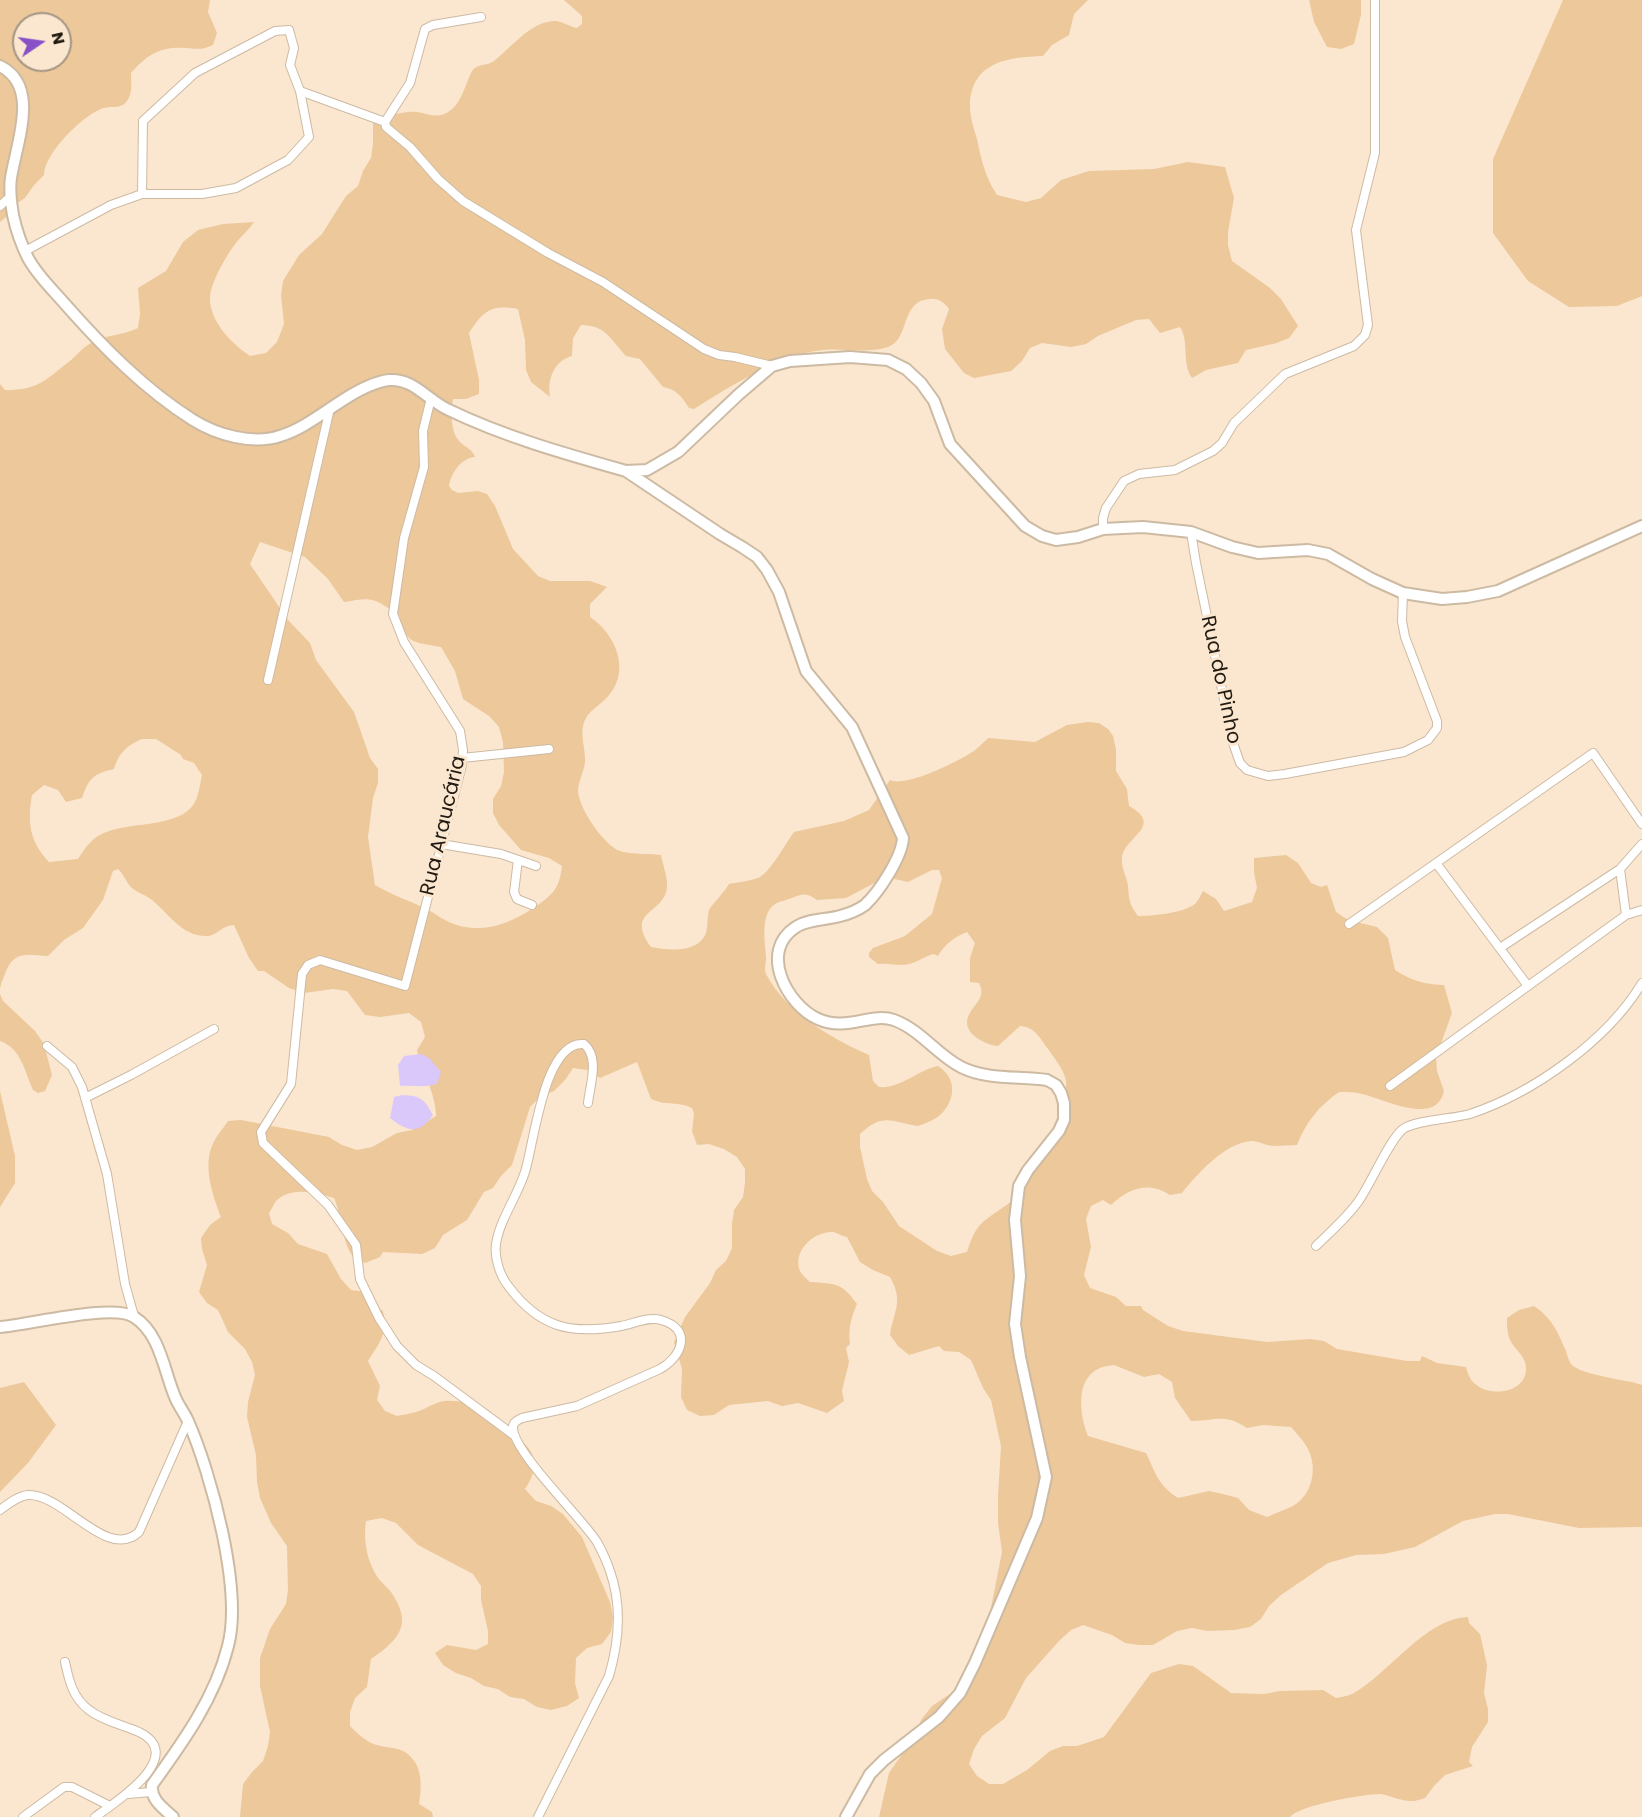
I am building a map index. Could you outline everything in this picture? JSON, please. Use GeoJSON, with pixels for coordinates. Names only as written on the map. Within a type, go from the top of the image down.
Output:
{"type":"FeatureCollection","features":[{"type":"Feature","properties":{"kind":"street"},"geometry":{"type":"LineString","coordinates":[[1103,529],[1106,508],[1124,481],[1139,474],[1175,470],[1213,452],[1222,443],[1234,423],[1285,374],[1354,346],[1365,335],[1368,326],[1356,230],[1375,153],[1375,0]]}},
{"type":"Feature","properties":{"kind":"street"},"geometry":{"type":"LineString","coordinates":[[482,17],[433,25],[425,29],[410,83],[385,122],[386,127],[410,147],[438,179],[463,201],[494,221],[603,282],[704,349],[719,355],[772,366]]}},
{"type":"Feature","properties":{"kind":"street"},"geometry":{"type":"LineString","coordinates":[[25,250],[111,205],[142,194],[202,194],[236,188],[288,160],[309,138],[300,92],[290,65],[294,48],[289,30],[275,31],[195,73],[143,121],[142,194]]}},
{"type":"Feature","properties":{"kind":"street"},"geometry":{"type":"LineString","coordinates":[[0,66],[14,74],[19,82],[23,100],[10,181],[10,196],[17,231],[38,274],[90,332],[146,385],[194,422],[243,439],[261,440],[280,436],[367,386],[387,380],[399,380],[411,384],[446,409],[490,427],[626,471],[757,557],[779,592],[806,671],[852,727],[903,838],[897,859],[864,905],[840,916],[804,923],[787,934],[777,961],[782,982],[798,1005],[817,1019],[837,1025],[892,1019],[915,1031],[950,1061],[963,1068],[977,1073],[1047,1080],[1056,1085],[1061,1093],[1064,1103],[1064,1120],[1059,1131],[1028,1170],[1019,1186],[1015,1220],[1020,1276],[1015,1324],[1046,1477],[1037,1518],[960,1693],[952,1705],[939,1717],[884,1760],[870,1774],[846,1817]]}},
{"type":"Feature","properties":{"kind":"street"},"geometry":{"type":"LineString","coordinates":[[300,92],[385,122]]}},
{"type":"Feature","properties":{"kind":"street"},"geometry":{"type":"LineString","coordinates":[[0,206],[10,196]]}},
{"type":"Feature","properties":{"kind":"street"},"geometry":{"type":"LineString","coordinates":[[626,471],[647,470],[678,452],[772,366],[790,361],[850,357],[888,360],[906,369],[921,383],[934,401],[950,444],[1025,526],[1042,536],[1056,540],[1078,537],[1103,529],[1143,527],[1191,532],[1232,547],[1258,553],[1308,550],[1328,555],[1387,587],[1403,593],[1442,599],[1498,591],[1642,526]]}},
{"type":"Feature","properties":{"kind":"street","name":"Rua Araucária"},"geometry":{"type":"LineString","coordinates":[[431,398],[423,431],[424,467],[405,538],[393,614],[404,642],[460,731],[462,758],[405,986],[320,960],[308,966],[302,974],[291,1084],[261,1132],[263,1143],[328,1205],[356,1245],[360,1279],[397,1346],[416,1365],[515,1436]]}},
{"type":"Feature","properties":{"kind":"street"},"geometry":{"type":"LineString","coordinates":[[268,680],[330,408]]}},
{"type":"Feature","properties":{"kind":"street","name":"Rua do Pinho"},"geometry":{"type":"LineString","coordinates":[[1191,532],[1233,743],[1240,763],[1247,770],[1260,774],[1285,774],[1383,756],[1415,747],[1434,734],[1437,721],[1401,621],[1403,593]]}},
{"type":"Feature","properties":{"kind":"street"},"geometry":{"type":"LineString","coordinates":[[462,758],[549,749]]}},
{"type":"Feature","properties":{"kind":"street"},"geometry":{"type":"LineString","coordinates":[[1349,924],[1593,753],[1642,824]]}},
{"type":"Feature","properties":{"kind":"street"},"geometry":{"type":"LineString","coordinates":[[441,844],[501,854],[536,866]]}},
{"type":"Feature","properties":{"kind":"street"},"geometry":{"type":"LineString","coordinates":[[1500,948],[1620,869],[1642,844]]}},
{"type":"Feature","properties":{"kind":"street"},"geometry":{"type":"LineString","coordinates":[[518,860],[514,892],[517,899],[532,905]]}},
{"type":"Feature","properties":{"kind":"street"},"geometry":{"type":"LineString","coordinates":[[1436,863],[1528,986]]}},
{"type":"Feature","properties":{"kind":"street"},"geometry":{"type":"LineString","coordinates":[[1620,869],[1626,915]]}},
{"type":"Feature","properties":{"kind":"street"},"geometry":{"type":"LineString","coordinates":[[1390,1086],[1626,915],[1642,910]]}},
{"type":"Feature","properties":{"kind":"street"},"geometry":{"type":"LineString","coordinates":[[1316,1246],[1359,1202],[1402,1130],[1474,1112],[1544,1078],[1602,1033],[1642,983]]}},
{"type":"Feature","properties":{"kind":"street"},"geometry":{"type":"LineString","coordinates":[[85,1098],[131,1076],[214,1029]]}},
{"type":"Feature","properties":{"kind":"street"},"geometry":{"type":"LineString","coordinates":[[538,1817],[609,1676],[615,1655],[619,1609],[610,1572],[596,1541],[525,1454],[513,1428],[515,1422],[522,1418],[577,1406],[660,1370],[670,1364],[680,1350],[681,1342],[677,1330],[660,1319],[621,1327],[584,1330],[563,1328],[549,1322],[521,1302],[507,1284],[498,1267],[495,1246],[499,1231],[525,1171],[550,1074],[564,1050],[575,1044],[584,1044],[592,1053],[588,1103]]}},
{"type":"Feature","properties":{"kind":"street"},"geometry":{"type":"LineString","coordinates":[[47,1046],[72,1067],[85,1098],[107,1174],[125,1284],[134,1316],[152,1337],[175,1398],[188,1421],[216,1505],[226,1555],[232,1613],[228,1646],[217,1677],[194,1727],[152,1785],[151,1792],[154,1798],[173,1817]]}},
{"type":"Feature","properties":{"kind":"street"},"geometry":{"type":"LineString","coordinates":[[0,1327],[102,1312],[123,1312],[134,1316]]}},
{"type":"Feature","properties":{"kind":"street"},"geometry":{"type":"LineString","coordinates":[[0,1510],[26,1495],[40,1496],[50,1500],[102,1534],[116,1540],[128,1539],[139,1532],[188,1421]]}},
{"type":"Feature","properties":{"kind":"street"},"geometry":{"type":"LineString","coordinates":[[65,1662],[69,1684],[78,1700],[89,1711],[141,1733],[153,1742],[156,1750],[154,1764],[128,1794],[95,1817]]}},
{"type":"Feature","properties":{"kind":"street"},"geometry":{"type":"LineString","coordinates":[[24,1817],[64,1787],[72,1786],[110,1806]]}},
{"type":"Feature","properties":{"kind":"street"},"geometry":{"type":"LineString","coordinates":[[128,1794],[151,1792]]}},
{"type":"Feature","properties":{"kind":"shaded area"},"geometry":{"type":"Polygon","coordinates":[[[0,0],[210,0],[208,12],[217,33],[213,45],[200,49],[161,50],[143,61],[131,73],[131,91],[125,104],[104,108],[93,113],[75,127],[50,157],[44,175],[25,198],[13,206],[0,222],[0,0]]]}},
{"type":"Feature","properties":{"kind":"shaded area"},"geometry":{"type":"Polygon","coordinates":[[[564,0],[1088,0],[1074,14],[1069,35],[1052,45],[1043,56],[1017,58],[993,65],[976,80],[972,92],[971,115],[984,168],[997,195],[1026,202],[1041,198],[1061,180],[1089,171],[1154,169],[1188,162],[1225,167],[1234,198],[1228,232],[1232,261],[1270,288],[1281,299],[1298,326],[1289,338],[1246,350],[1238,363],[1206,370],[1192,378],[1187,366],[1185,339],[1180,327],[1160,333],[1149,319],[1136,320],[1098,336],[1086,344],[1071,347],[1042,343],[1030,348],[1022,361],[1011,371],[974,378],[964,373],[945,349],[942,329],[949,309],[941,301],[930,299],[920,301],[914,306],[900,337],[888,347],[872,350],[823,350],[790,358],[756,373],[694,409],[689,408],[675,392],[663,387],[640,359],[626,356],[602,331],[581,325],[573,338],[572,356],[556,366],[553,372],[549,390],[550,397],[531,382],[526,370],[525,340],[518,309],[494,309],[484,314],[469,333],[479,380],[479,394],[466,399],[453,399],[452,416],[457,439],[471,450],[475,457],[461,463],[452,476],[449,486],[458,493],[478,491],[487,494],[495,506],[513,549],[538,576],[550,581],[590,581],[607,587],[590,604],[590,617],[607,632],[613,642],[619,664],[619,675],[609,695],[586,718],[582,735],[585,762],[578,789],[587,815],[599,834],[614,848],[630,853],[661,855],[667,888],[664,897],[644,919],[642,926],[651,947],[682,949],[702,940],[706,933],[709,910],[729,884],[755,879],[762,875],[772,865],[794,832],[844,821],[869,810],[890,780],[907,780],[932,772],[974,751],[988,738],[1035,742],[1067,725],[1087,722],[1099,723],[1113,736],[1116,749],[1116,771],[1127,789],[1129,806],[1139,813],[1143,820],[1140,832],[1124,851],[1122,858],[1130,901],[1138,916],[1183,910],[1195,904],[1203,891],[1216,899],[1224,911],[1252,902],[1257,888],[1254,858],[1286,855],[1298,863],[1311,883],[1321,887],[1327,885],[1336,912],[1348,920],[1377,927],[1388,938],[1395,970],[1418,981],[1444,985],[1452,1013],[1436,1057],[1437,1071],[1444,1091],[1439,1102],[1421,1109],[1409,1108],[1359,1093],[1339,1092],[1314,1115],[1297,1145],[1271,1146],[1251,1141],[1241,1143],[1231,1147],[1212,1161],[1182,1193],[1170,1195],[1154,1188],[1139,1188],[1125,1194],[1111,1205],[1103,1200],[1091,1206],[1086,1219],[1091,1247],[1084,1275],[1090,1288],[1116,1297],[1126,1306],[1141,1306],[1143,1310],[1168,1326],[1183,1331],[1267,1342],[1310,1339],[1324,1341],[1337,1349],[1407,1361],[1420,1361],[1422,1356],[1437,1363],[1466,1367],[1475,1384],[1484,1389],[1500,1392],[1521,1383],[1526,1369],[1522,1356],[1510,1338],[1507,1318],[1519,1310],[1534,1306],[1554,1326],[1571,1364],[1584,1372],[1642,1385],[1642,1527],[1579,1528],[1508,1514],[1495,1514],[1463,1521],[1415,1547],[1384,1554],[1356,1555],[1328,1563],[1281,1595],[1269,1606],[1261,1619],[1250,1627],[1207,1631],[1192,1628],[1177,1631],[1153,1645],[1139,1645],[1125,1643],[1112,1635],[1083,1625],[1071,1630],[1059,1641],[1026,1678],[1005,1718],[982,1736],[969,1764],[977,1776],[989,1784],[1003,1784],[1027,1770],[1050,1751],[1063,1746],[1077,1746],[1104,1737],[1151,1673],[1179,1664],[1193,1666],[1231,1693],[1264,1694],[1280,1691],[1323,1690],[1336,1698],[1347,1696],[1367,1684],[1437,1626],[1468,1617],[1469,1623],[1480,1634],[1487,1665],[1484,1693],[1488,1722],[1472,1747],[1469,1762],[1473,1766],[1445,1775],[1425,1798],[1408,1801],[1380,1794],[1361,1796],[1319,1804],[1290,1817],[879,1817],[889,1773],[932,1706],[956,1690],[985,1638],[1002,1552],[998,1523],[1001,1446],[991,1400],[971,1360],[959,1352],[944,1351],[939,1346],[909,1355],[898,1346],[890,1335],[897,1299],[890,1277],[860,1262],[847,1237],[833,1232],[819,1235],[806,1244],[799,1256],[798,1264],[801,1272],[810,1282],[837,1285],[847,1292],[857,1304],[850,1324],[850,1344],[846,1348],[849,1362],[842,1391],[844,1401],[827,1413],[798,1403],[782,1406],[768,1401],[729,1405],[714,1415],[700,1416],[687,1410],[681,1397],[682,1369],[674,1342],[685,1317],[710,1283],[716,1270],[726,1261],[732,1248],[734,1210],[743,1197],[745,1169],[737,1157],[724,1149],[709,1144],[697,1145],[692,1131],[694,1114],[692,1108],[651,1099],[637,1062],[600,1078],[587,1070],[573,1068],[554,1091],[541,1096],[530,1107],[512,1165],[493,1188],[484,1192],[467,1220],[443,1235],[435,1248],[422,1254],[383,1252],[380,1257],[365,1263],[355,1257],[346,1244],[334,1198],[327,1196],[305,1192],[290,1193],[277,1200],[269,1213],[272,1224],[288,1233],[298,1244],[327,1254],[341,1279],[351,1290],[366,1292],[372,1304],[383,1311],[384,1332],[368,1361],[380,1386],[377,1400],[385,1411],[397,1416],[418,1412],[443,1401],[472,1403],[491,1412],[501,1424],[526,1445],[534,1460],[534,1468],[525,1489],[536,1501],[551,1506],[563,1514],[582,1537],[610,1602],[613,1617],[611,1632],[602,1644],[587,1648],[576,1658],[575,1683],[579,1698],[567,1706],[551,1710],[537,1707],[524,1699],[510,1697],[498,1689],[484,1686],[456,1673],[443,1665],[435,1653],[447,1645],[476,1650],[488,1644],[481,1586],[473,1574],[418,1545],[396,1523],[382,1518],[366,1521],[366,1543],[371,1565],[378,1578],[398,1603],[402,1622],[396,1637],[371,1659],[367,1687],[355,1698],[350,1712],[350,1726],[369,1742],[402,1750],[411,1757],[420,1775],[419,1804],[432,1812],[433,1817],[240,1817],[243,1784],[263,1761],[268,1746],[270,1732],[260,1686],[260,1658],[270,1629],[286,1604],[287,1546],[271,1523],[260,1498],[256,1455],[247,1417],[248,1402],[255,1375],[252,1362],[245,1349],[228,1332],[218,1310],[207,1303],[199,1292],[207,1265],[201,1238],[210,1225],[221,1217],[210,1182],[209,1154],[215,1139],[228,1121],[241,1120],[329,1137],[357,1150],[372,1147],[397,1133],[412,1130],[436,1116],[434,1099],[417,1050],[425,1037],[421,1022],[409,1013],[380,1017],[365,1015],[347,991],[333,989],[304,993],[289,988],[264,971],[258,971],[249,958],[234,925],[227,926],[209,936],[192,933],[177,924],[152,900],[132,888],[118,869],[113,871],[103,900],[83,928],[64,940],[48,956],[23,955],[18,957],[6,971],[0,989],[0,384],[5,390],[34,386],[48,378],[90,344],[138,328],[140,314],[138,288],[166,271],[183,242],[198,230],[223,224],[254,222],[232,248],[216,276],[210,297],[213,315],[223,331],[243,351],[250,356],[266,353],[277,342],[284,324],[281,295],[283,281],[299,255],[322,234],[346,196],[358,186],[371,158],[373,121],[407,112],[437,116],[444,114],[456,105],[476,67],[494,61],[538,25],[555,21],[577,28],[582,24],[582,16],[564,0]],[[260,542],[250,564],[288,620],[310,643],[316,660],[354,712],[370,758],[378,769],[378,783],[373,798],[368,837],[375,885],[456,925],[479,928],[512,920],[549,896],[559,881],[562,866],[549,858],[521,850],[499,825],[493,813],[493,799],[501,786],[504,772],[503,742],[499,727],[489,716],[463,699],[455,671],[441,647],[412,640],[404,632],[399,615],[379,602],[362,599],[344,602],[328,579],[305,557],[260,542]],[[142,739],[121,754],[114,769],[93,778],[82,798],[66,802],[58,790],[44,785],[32,795],[30,823],[34,839],[49,862],[78,859],[90,842],[100,835],[111,830],[177,817],[188,811],[195,802],[202,775],[194,763],[183,759],[181,755],[156,739],[142,739]],[[932,870],[908,882],[890,878],[882,879],[846,898],[817,900],[808,895],[802,895],[775,904],[767,914],[765,921],[765,970],[775,988],[797,1012],[824,1032],[869,1055],[873,1081],[879,1087],[894,1085],[938,1066],[948,1076],[952,1087],[951,1100],[938,1117],[918,1126],[888,1120],[875,1123],[860,1134],[860,1147],[872,1191],[883,1202],[899,1226],[937,1251],[951,1256],[967,1252],[980,1225],[1015,1198],[1017,1178],[1035,1160],[1051,1133],[1062,1104],[1066,1081],[1056,1060],[1040,1037],[1030,1028],[1020,1026],[998,1046],[976,1038],[968,1029],[968,1017],[980,997],[981,988],[979,983],[970,982],[970,958],[975,943],[967,932],[950,941],[938,956],[934,954],[911,964],[878,964],[869,957],[873,948],[905,936],[932,914],[942,878],[939,870],[932,870]],[[1114,1365],[1102,1367],[1092,1373],[1083,1389],[1081,1409],[1088,1436],[1146,1453],[1162,1484],[1178,1498],[1209,1491],[1238,1498],[1249,1510],[1267,1517],[1293,1506],[1305,1495],[1311,1481],[1313,1465],[1308,1449],[1291,1427],[1263,1425],[1247,1428],[1226,1419],[1191,1421],[1175,1398],[1172,1382],[1159,1374],[1144,1377],[1114,1365]]]}},
{"type":"Feature","properties":{"kind":"shaded area"},"geometry":{"type":"Polygon","coordinates":[[[1309,0],[1361,0],[1361,15],[1354,44],[1341,49],[1327,47],[1314,22],[1309,0]]]}},
{"type":"Feature","properties":{"kind":"shaded area"},"geometry":{"type":"Polygon","coordinates":[[[1563,0],[1642,0],[1642,296],[1617,306],[1569,307],[1528,281],[1493,233],[1493,159],[1563,0]]]}},
{"type":"Feature","properties":{"kind":"shaded area"},"geometry":{"type":"Polygon","coordinates":[[[0,994],[3,1001],[35,1031],[44,1044],[52,1075],[45,1091],[38,1093],[33,1090],[18,1055],[7,1044],[0,1041],[0,994]]]}},
{"type":"Feature","properties":{"kind":"shaded area"},"geometry":{"type":"Polygon","coordinates":[[[421,1054],[429,1058],[441,1072],[437,1084],[400,1086],[398,1065],[404,1056],[421,1054]]]}},
{"type":"Feature","properties":{"kind":"shaded area"},"geometry":{"type":"Polygon","coordinates":[[[0,1091],[15,1156],[15,1183],[0,1207],[0,1091]]]}},
{"type":"Feature","properties":{"kind":"shaded area"},"geometry":{"type":"Polygon","coordinates":[[[402,1095],[422,1099],[427,1105],[433,1115],[423,1126],[408,1128],[390,1118],[394,1097],[402,1095]]]}},
{"type":"Feature","properties":{"kind":"shaded area"},"geometry":{"type":"Polygon","coordinates":[[[24,1382],[56,1425],[28,1463],[0,1492],[0,1388],[24,1382]]]}}]}
